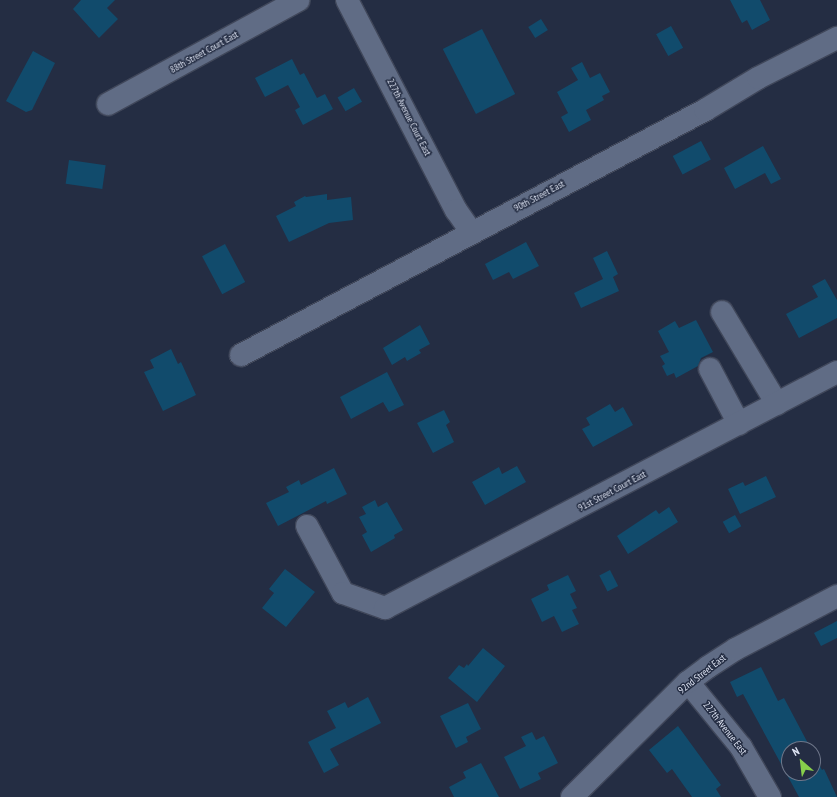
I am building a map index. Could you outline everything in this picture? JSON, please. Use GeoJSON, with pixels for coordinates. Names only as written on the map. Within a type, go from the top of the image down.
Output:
{"type":"FeatureCollection","features":[{"type":"Feature","properties":{"kind":"street","name":"88th Street Court East"},"geometry":{"type":"LineString","coordinates":[[108,104],[299,0]]}},
{"type":"Feature","properties":{"kind":"street","name":"227th Avenue Court East"},"geometry":{"type":"LineString","coordinates":[[348,0],[456,210],[472,233]]}},
{"type":"Feature","properties":{"kind":"street","name":"90th Street East"},"geometry":{"type":"LineString","coordinates":[[242,355],[706,110],[758,78],[837,38]]}},
{"type":"Feature","properties":{"kind":"street"},"geometry":{"type":"LineString","coordinates":[[722,312],[777,404]]}},
{"type":"Feature","properties":{"kind":"street"},"geometry":{"type":"LineString","coordinates":[[710,369],[739,424]]}},
{"type":"Feature","properties":{"kind":"street","name":"91st Street Court East"},"geometry":{"type":"LineString","coordinates":[[307,526],[343,593],[385,608],[837,372]]}},
{"type":"Feature","properties":{"kind":"street","name":"92nd Street East"},"geometry":{"type":"LineString","coordinates":[[572,797],[688,682],[736,649],[837,596]]}},
{"type":"Feature","properties":{"kind":"street","name":"227th Avenue East"},"geometry":{"type":"LineString","coordinates":[[688,682],[742,747],[770,797]]}},
{"type":"Feature","properties":{"kind":"building"},"geometry":{"type":"Polygon","coordinates":[[[81,0],[115,0],[107,8],[118,19],[99,38],[73,9],[81,0]]]}},
{"type":"Feature","properties":{"kind":"building"},"geometry":{"type":"Polygon","coordinates":[[[730,0],[760,0],[770,20],[752,30],[747,20],[742,23],[730,0]]]}},
{"type":"Feature","properties":{"kind":"building"},"geometry":{"type":"Polygon","coordinates":[[[541,19],[548,30],[535,38],[528,27],[541,19]]]}},
{"type":"Feature","properties":{"kind":"building"},"geometry":{"type":"Polygon","coordinates":[[[671,26],[683,48],[668,56],[656,34],[671,26]]]}},
{"type":"Feature","properties":{"kind":"building"},"geometry":{"type":"Polygon","coordinates":[[[482,29],[515,94],[476,114],[443,49],[482,29]]]}},
{"type":"Feature","properties":{"kind":"building"},"geometry":{"type":"Polygon","coordinates":[[[33,51],[55,63],[32,110],[26,112],[6,101],[33,51]]]}},
{"type":"Feature","properties":{"kind":"building"},"geometry":{"type":"Polygon","coordinates":[[[292,59],[300,75],[304,73],[317,98],[325,94],[333,109],[303,125],[295,110],[300,107],[288,85],[265,97],[255,78],[292,59]]]}},
{"type":"Feature","properties":{"kind":"building"},"geometry":{"type":"Polygon","coordinates":[[[582,62],[590,78],[600,73],[610,92],[602,96],[604,100],[586,110],[591,120],[569,132],[561,117],[568,113],[557,92],[578,80],[571,68],[582,62]]]}},
{"type":"Feature","properties":{"kind":"building"},"geometry":{"type":"Polygon","coordinates":[[[354,88],[362,102],[346,111],[338,98],[354,88]]]}},
{"type":"Feature","properties":{"kind":"building"},"geometry":{"type":"Polygon","coordinates":[[[701,141],[711,160],[683,175],[673,156],[701,141]]]}},
{"type":"Feature","properties":{"kind":"building"},"geometry":{"type":"Polygon","coordinates":[[[763,146],[781,179],[771,184],[765,173],[735,189],[724,168],[763,146]]]}},
{"type":"Feature","properties":{"kind":"building"},"geometry":{"type":"Polygon","coordinates":[[[69,160],[106,165],[102,189],[66,184],[69,160]]]}},
{"type":"Feature","properties":{"kind":"building"},"geometry":{"type":"Polygon","coordinates":[[[327,194],[327,200],[351,197],[353,220],[329,223],[289,242],[276,216],[296,206],[294,202],[305,196],[327,194]]]}},
{"type":"Feature","properties":{"kind":"building"},"geometry":{"type":"Polygon","coordinates":[[[526,242],[539,266],[513,279],[509,272],[493,280],[485,264],[526,242]]]}},
{"type":"Feature","properties":{"kind":"building"},"geometry":{"type":"Polygon","coordinates":[[[225,244],[245,282],[222,294],[202,256],[225,244]]]}},
{"type":"Feature","properties":{"kind":"building"},"geometry":{"type":"Polygon","coordinates":[[[607,251],[618,274],[613,277],[619,291],[581,308],[574,293],[603,279],[593,258],[607,251]]]}},
{"type":"Feature","properties":{"kind":"building"},"geometry":{"type":"Polygon","coordinates":[[[825,279],[837,300],[837,318],[799,338],[786,314],[818,297],[812,286],[825,279]]]}},
{"type":"Feature","properties":{"kind":"building"},"geometry":{"type":"Polygon","coordinates":[[[696,320],[713,352],[701,358],[698,366],[676,378],[674,373],[667,376],[662,366],[665,364],[660,356],[669,352],[658,331],[675,321],[679,328],[696,320]]]}},
{"type":"Feature","properties":{"kind":"building"},"geometry":{"type":"Polygon","coordinates":[[[420,325],[430,344],[419,350],[421,353],[407,361],[405,357],[392,365],[383,348],[420,325]]]}},
{"type":"Feature","properties":{"kind":"building"},"geometry":{"type":"Polygon","coordinates":[[[171,349],[178,364],[181,362],[196,395],[163,411],[144,372],[154,368],[150,360],[171,349]]]}},
{"type":"Feature","properties":{"kind":"building"},"geometry":{"type":"Polygon","coordinates":[[[387,372],[404,405],[389,412],[383,402],[351,419],[340,397],[387,372]]]}},
{"type":"Feature","properties":{"kind":"building"},"geometry":{"type":"Polygon","coordinates":[[[610,404],[615,412],[623,407],[633,425],[593,447],[582,429],[590,425],[586,418],[610,404]]]}},
{"type":"Feature","properties":{"kind":"building"},"geometry":{"type":"Polygon","coordinates":[[[444,410],[450,422],[446,425],[454,442],[433,453],[417,423],[444,410]]]}},
{"type":"Feature","properties":{"kind":"building"},"geometry":{"type":"Polygon","coordinates":[[[517,466],[526,482],[485,505],[472,482],[499,467],[502,474],[517,466]]]}},
{"type":"Feature","properties":{"kind":"building"},"geometry":{"type":"Polygon","coordinates":[[[334,468],[347,494],[327,504],[326,501],[278,526],[266,503],[289,492],[286,487],[299,480],[301,485],[334,468]]]}},
{"type":"Feature","properties":{"kind":"building"},"geometry":{"type":"Polygon","coordinates":[[[766,476],[776,497],[740,514],[728,489],[743,482],[745,486],[766,476]]]}},
{"type":"Feature","properties":{"kind":"building"},"geometry":{"type":"Polygon","coordinates":[[[375,500],[378,507],[387,502],[403,530],[394,535],[395,538],[371,552],[362,535],[367,532],[359,517],[366,514],[362,507],[375,500]]]}},
{"type":"Feature","properties":{"kind":"building"},"geometry":{"type":"Polygon","coordinates":[[[669,507],[678,522],[628,554],[617,536],[656,510],[659,514],[669,507]]]}},
{"type":"Feature","properties":{"kind":"building"},"geometry":{"type":"Polygon","coordinates":[[[735,515],[741,526],[729,533],[723,522],[735,515]]]}},
{"type":"Feature","properties":{"kind":"building"},"geometry":{"type":"Polygon","coordinates":[[[285,569],[315,592],[286,627],[262,608],[274,593],[269,589],[285,569]]]}},
{"type":"Feature","properties":{"kind":"building"},"geometry":{"type":"Polygon","coordinates":[[[610,570],[618,586],[607,591],[599,575],[610,570]]]}},
{"type":"Feature","properties":{"kind":"building"},"geometry":{"type":"Polygon","coordinates":[[[568,575],[576,591],[570,594],[577,608],[572,610],[579,624],[562,632],[554,616],[542,622],[531,599],[549,590],[547,585],[568,575]]]}},
{"type":"Feature","properties":{"kind":"building"},"geometry":{"type":"Polygon","coordinates":[[[837,621],[837,638],[821,646],[814,633],[837,621]]]}},
{"type":"Feature","properties":{"kind":"building"},"geometry":{"type":"Polygon","coordinates":[[[483,648],[505,666],[477,702],[448,678],[459,665],[464,668],[467,664],[468,666],[483,648]]]}},
{"type":"Feature","properties":{"kind":"building"},"geometry":{"type":"Polygon","coordinates":[[[761,667],[778,701],[784,698],[807,741],[781,741],[781,764],[743,694],[737,697],[730,682],[761,667]]]}},
{"type":"Feature","properties":{"kind":"building"},"geometry":{"type":"Polygon","coordinates":[[[368,697],[381,723],[330,749],[339,765],[324,773],[308,742],[336,728],[327,711],[345,702],[348,708],[368,697]]]}},
{"type":"Feature","properties":{"kind":"building"},"geometry":{"type":"Polygon","coordinates":[[[468,703],[481,729],[466,737],[468,742],[456,748],[440,716],[468,703]]]}},
{"type":"Feature","properties":{"kind":"building"},"geometry":{"type":"Polygon","coordinates":[[[678,726],[721,785],[716,789],[721,797],[692,797],[672,769],[667,773],[649,750],[678,726]]]}},
{"type":"Feature","properties":{"kind":"building"},"geometry":{"type":"Polygon","coordinates":[[[532,732],[536,740],[544,736],[558,763],[538,773],[541,779],[520,789],[504,757],[526,746],[521,737],[532,732]]]}},
{"type":"Feature","properties":{"kind":"building"},"geometry":{"type":"Polygon","coordinates":[[[481,763],[499,797],[454,797],[449,787],[466,778],[463,772],[481,763]]]}},
{"type":"Feature","properties":{"kind":"building"},"geometry":{"type":"Polygon","coordinates":[[[821,768],[822,770],[824,769],[837,797],[799,797],[790,781],[821,781],[821,768]]]}}]}
